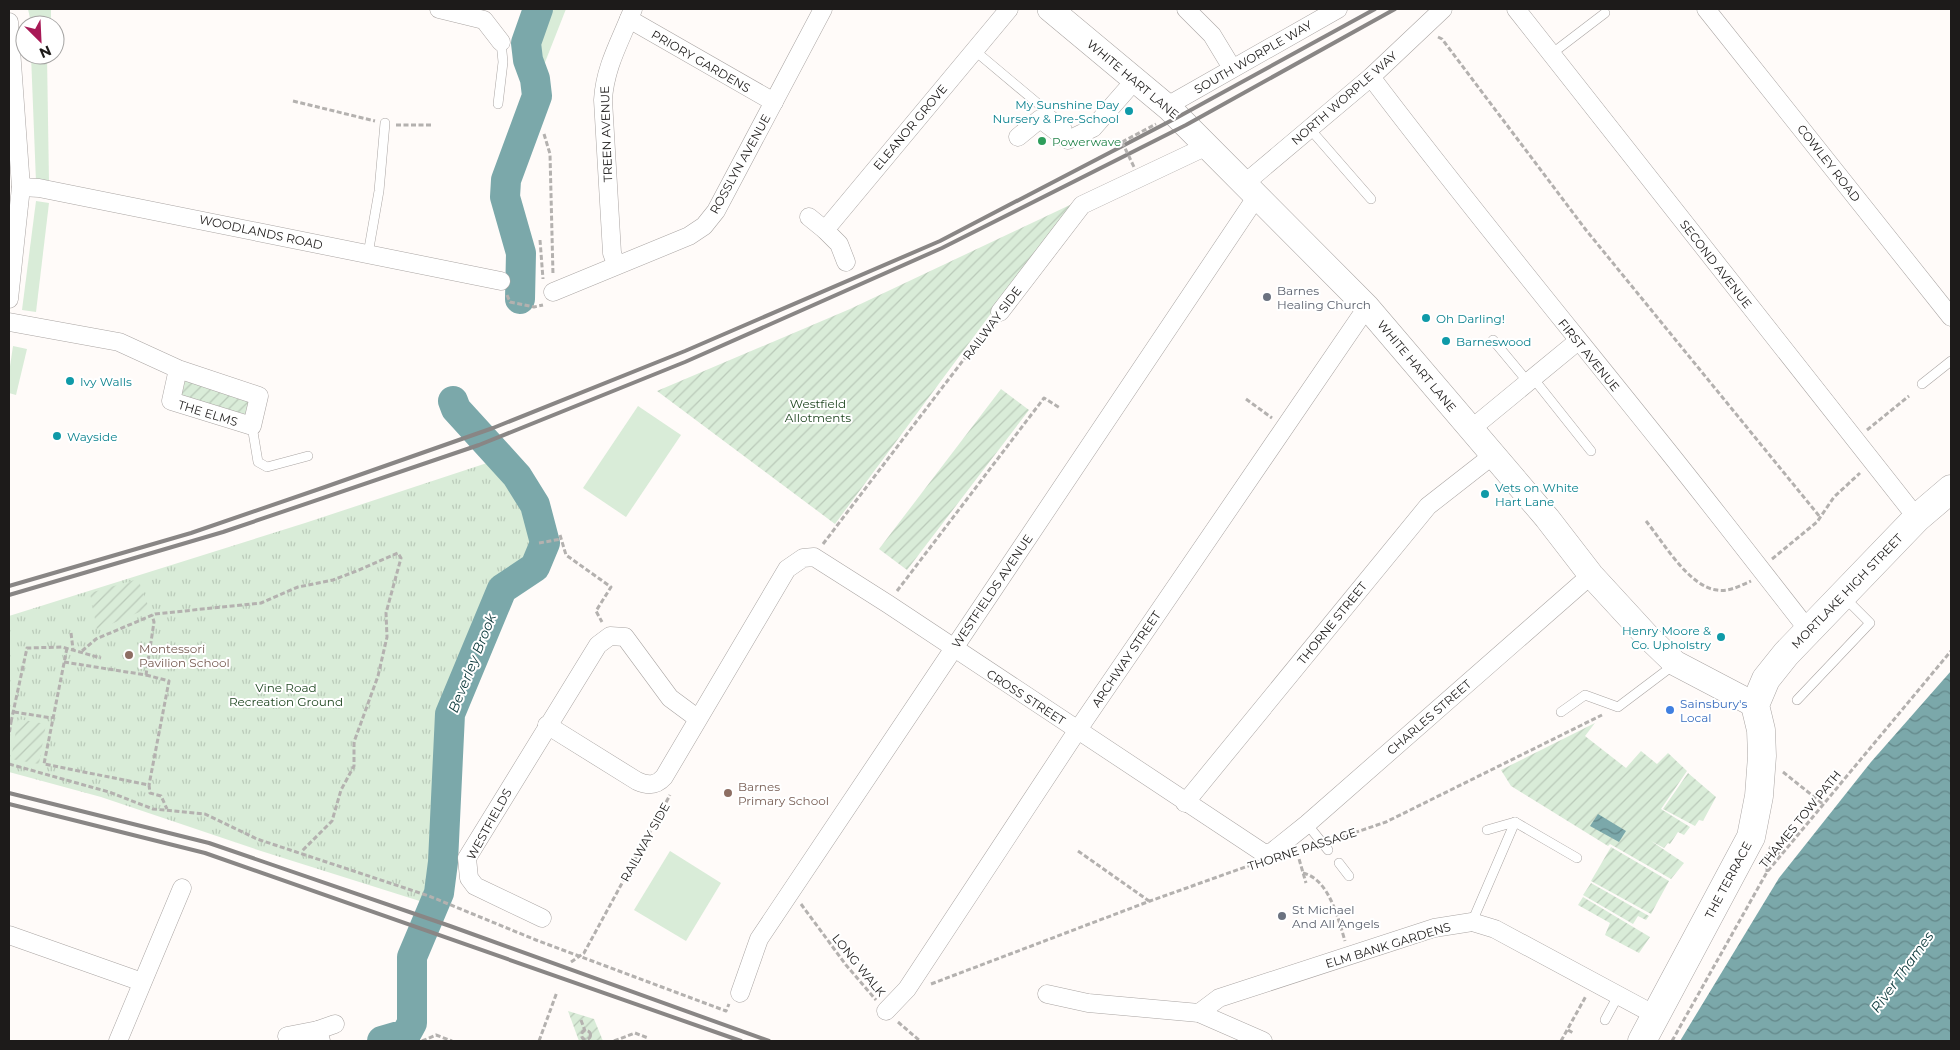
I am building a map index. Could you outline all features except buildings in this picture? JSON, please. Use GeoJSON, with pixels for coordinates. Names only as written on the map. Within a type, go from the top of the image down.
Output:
{"type":"FeatureCollection","features":[{"type":"Feature","properties":{"kind":"main road","name":"MORTLAKE HIGH STREET"},"geometry":{"type":"LineString","coordinates":[[1755,705],[1766,679],[1917,518],[1951,489]]}},
{"type":"Feature","properties":{"kind":"main road","name":"THE TERRACE"},"geometry":{"type":"LineString","coordinates":[[1642,1041],[1654,1015],[1751,837],[1762,756],[1761,730],[1755,705]]}},
{"type":"Feature","properties":{"kind":"street","name":"ROSSLYN AVENUE"},"geometry":{"type":"LineString","coordinates":[[556,291],[616,264],[689,236],[704,226],[716,211],[823,9]]}},
{"type":"Feature","properties":{"kind":"street","name":"ELEANOR GROVE"},"geometry":{"type":"LineString","coordinates":[[825,230],[1009,9]]}},
{"type":"Feature","properties":{"kind":"street","name":"WHITE HART LANE"},"geometry":{"type":"LineString","coordinates":[[1050,9],[1167,106],[1367,307],[1492,456],[1547,518],[1591,575],[1648,637],[1675,663],[1755,705]]}},
{"type":"Feature","properties":{"kind":"street"},"geometry":{"type":"LineString","coordinates":[[1186,9],[1212,35],[1232,68]]}},
{"type":"Feature","properties":{"kind":"street","name":"SOUTH WORPLE WAY"},"geometry":{"type":"LineString","coordinates":[[1167,106],[1338,9]]}},
{"type":"Feature","properties":{"kind":"street","name":"NORTH WORPLE WAY"},"geometry":{"type":"LineString","coordinates":[[1250,190],[1310,128],[1371,77],[1443,9]]}},
{"type":"Feature","properties":{"kind":"street","name":"SECOND AVENUE"},"geometry":{"type":"LineString","coordinates":[[1516,9],[1550,55],[1917,518]]}},
{"type":"Feature","properties":{"kind":"street","name":"COWLEY ROAD"},"geometry":{"type":"LineString","coordinates":[[1706,9],[1951,317]]}},
{"type":"Feature","properties":{"kind":"street"},"geometry":{"type":"LineString","coordinates":[[446,10],[484,20],[501,42]]}},
{"type":"Feature","properties":{"kind":"street","name":"PRIORY GARDENS"},"geometry":{"type":"LineString","coordinates":[[631,14],[774,102]]}},
{"type":"Feature","properties":{"kind":"street","name":"TREEN AVENUE"},"geometry":{"type":"LineString","coordinates":[[616,264],[612,253],[603,100],[604,81],[608,64],[631,14]]}},
{"type":"Feature","properties":{"kind":"street"},"geometry":{"type":"LineString","coordinates":[[9,22],[21,187],[9,299]]}},
{"type":"Feature","properties":{"kind":"street","name":"FIRST AVENUE"},"geometry":{"type":"LineString","coordinates":[[1371,77],[1431,157],[1667,449],[1810,631]]}},
{"type":"Feature","properties":{"kind":"street"},"geometry":{"type":"LineString","coordinates":[[1018,137],[1040,119],[1068,140],[1093,128],[1135,80]]}},
{"type":"Feature","properties":{"kind":"street","name":"RAILWAY SIDE"},"geometry":{"type":"LineString","coordinates":[[1000,312],[1082,205],[1207,146]]}},
{"type":"Feature","properties":{"kind":"street","name":"WOODLANDS ROAD"},"geometry":{"type":"LineString","coordinates":[[21,187],[39,188],[182,215],[501,281]]}},
{"type":"Feature","properties":{"kind":"street","name":"WESTFIELDS AVENUE"},"geometry":{"type":"LineString","coordinates":[[740,993],[759,939],[793,892],[954,649],[1250,190]]}},
{"type":"Feature","properties":{"kind":"street"},"geometry":{"type":"LineString","coordinates":[[809,217],[839,244],[846,262]]}},
{"type":"Feature","properties":{"kind":"street","name":"ARCHWAY STREET"},"geometry":{"type":"LineString","coordinates":[[886,1011],[907,988],[1077,730],[1367,307]]}},
{"type":"Feature","properties":{"kind":"street","name":"THE ELMS"},"geometry":{"type":"LineString","coordinates":[[9,322],[119,342],[178,370],[259,396],[252,426],[168,403],[178,370]]}},
{"type":"Feature","properties":{"kind":"street"},"geometry":{"type":"LineString","coordinates":[[1471,430],[1578,341]]}},
{"type":"Feature","properties":{"kind":"street","name":"THORNE STREET"},"geometry":{"type":"LineString","coordinates":[[1185,803],[1428,506],[1492,456]]}},
{"type":"Feature","properties":{"kind":"street","name":"CROSS STREET"},"geometry":{"type":"LineString","coordinates":[[697,718],[787,569],[803,558],[814,557],[888,604],[1185,803],[1260,859]]}},
{"type":"Feature","properties":{"kind":"street","name":"CHARLES STREET"},"geometry":{"type":"LineString","coordinates":[[1260,859],[1272,852],[1307,824],[1591,575]]}},
{"type":"Feature","properties":{"kind":"street"},"geometry":{"type":"LineString","coordinates":[[547,725],[637,781],[646,785],[669,783],[697,718],[670,698],[625,637],[610,636]]}},
{"type":"Feature","properties":{"kind":"street","name":"WESTFIELDS"},"geometry":{"type":"LineString","coordinates":[[542,918],[475,886],[469,878],[466,868],[467,858],[598,644],[610,636]]}},
{"type":"Feature","properties":{"kind":"street"},"geometry":{"type":"LineString","coordinates":[[118,1041],[182,888]]}},
{"type":"Feature","properties":{"kind":"street","name":"ELM BANK GARDENS"},"geometry":{"type":"LineString","coordinates":[[1199,1013],[1219,998],[1434,928],[1472,922],[1495,929],[1654,1015]]}},
{"type":"Feature","properties":{"kind":"street"},"geometry":{"type":"LineString","coordinates":[[9,935],[142,982]]}},
{"type":"Feature","properties":{"kind":"street"},"geometry":{"type":"LineString","coordinates":[[1047,994],[1088,1003],[1199,1013],[1263,1041]]}},
{"type":"Feature","properties":{"kind":"street"},"geometry":{"type":"LineString","coordinates":[[288,1036],[320,1036],[335,1024]]}},
{"type":"Feature","properties":{"kind":"lane"},"geometry":{"type":"LineString","coordinates":[[1550,55],[1605,13]]}},
{"type":"Feature","properties":{"kind":"lane"},"geometry":{"type":"LineString","coordinates":[[498,104],[503,62],[501,42]]}},
{"type":"Feature","properties":{"kind":"lane"},"geometry":{"type":"LineString","coordinates":[[974,50],[1067,128]]}},
{"type":"Feature","properties":{"kind":"lane"},"geometry":{"type":"LineString","coordinates":[[368,254],[379,191],[385,123]]}},
{"type":"Feature","properties":{"kind":"lane"},"geometry":{"type":"LineString","coordinates":[[1310,128],[1371,199]]}},
{"type":"Feature","properties":{"kind":"lane"},"geometry":{"type":"LineString","coordinates":[[1493,340],[1531,380],[1591,451]]}},
{"type":"Feature","properties":{"kind":"lane"},"geometry":{"type":"LineString","coordinates":[[1922,384],[1951,361]]}},
{"type":"Feature","properties":{"kind":"lane"},"geometry":{"type":"LineString","coordinates":[[252,426],[258,462],[266,467],[308,456]]}},
{"type":"Feature","properties":{"kind":"lane"},"geometry":{"type":"LineString","coordinates":[[1797,700],[1870,623],[1843,596]]}},
{"type":"Feature","properties":{"kind":"lane"},"geometry":{"type":"LineString","coordinates":[[1561,712],[1586,695],[1618,707],[1675,663]]}},
{"type":"Feature","properties":{"kind":"lane"},"geometry":{"type":"LineString","coordinates":[[1472,922],[1515,822]]}},
{"type":"Feature","properties":{"kind":"lane"},"geometry":{"type":"LineString","coordinates":[[1487,830],[1515,822],[1577,858]]}},
{"type":"Feature","properties":{"kind":"lane"},"geometry":{"type":"LineString","coordinates":[[1307,824],[1326,846]]}},
{"type":"Feature","properties":{"kind":"lane"},"geometry":{"type":"LineString","coordinates":[[1339,863],[1349,876]]}},
{"type":"Feature","properties":{"kind":"lane"},"geometry":{"type":"LineString","coordinates":[[1605,1020],[1618,996]]}},
{"type":"Feature","properties":{"kind":"path"},"geometry":{"type":"LineString","coordinates":[[1422,28],[1442,39],[1586,230],[1820,517]]}},
{"type":"Feature","properties":{"kind":"path"},"geometry":{"type":"LineString","coordinates":[[293,101],[385,123],[433,126]]}},
{"type":"Feature","properties":{"kind":"path"},"geometry":{"type":"LineString","coordinates":[[1135,169],[1122,142],[1151,128]]}},
{"type":"Feature","properties":{"kind":"path"},"geometry":{"type":"LineString","coordinates":[[544,134],[550,154],[552,272],[556,291]]}},
{"type":"Feature","properties":{"kind":"path"},"geometry":{"type":"LineString","coordinates":[[540,240],[543,281],[556,291]]}},
{"type":"Feature","properties":{"kind":"path"},"geometry":{"type":"LineString","coordinates":[[510,302],[534,307]]}},
{"type":"Feature","properties":{"kind":"path","name":"RAILWAY SIDE"},"geometry":{"type":"LineString","coordinates":[[818,551],[1000,312]]}},
{"type":"Feature","properties":{"kind":"path"},"geometry":{"type":"LineString","coordinates":[[1855,440],[1909,396]]}},
{"type":"Feature","properties":{"kind":"path"},"geometry":{"type":"LineString","coordinates":[[888,604],[1044,398],[1060,408]]}},
{"type":"Feature","properties":{"kind":"path"},"geometry":{"type":"LineString","coordinates":[[1246,399],[1285,427]]}},
{"type":"Feature","properties":{"kind":"path"},"geometry":{"type":"LineString","coordinates":[[1646,521],[1689,575],[1706,588],[1718,591],[1731,590],[1751,581],[1820,517],[1834,496],[1873,462]]}},
{"type":"Feature","properties":{"kind":"path"},"geometry":{"type":"LineString","coordinates":[[539,543],[561,537],[566,555],[611,586],[596,611],[610,636]]}},
{"type":"Feature","properties":{"kind":"path"},"geometry":{"type":"LineString","coordinates":[[82,651],[96,639],[152,615],[168,611],[261,603],[298,587],[333,580],[398,553],[400,558],[386,613],[387,637],[378,676],[354,742],[354,766],[341,790],[332,821],[300,852]]}},
{"type":"Feature","properties":{"kind":"path"},"geometry":{"type":"LineString","coordinates":[[400,558],[406,556]]}},
{"type":"Feature","properties":{"kind":"path"},"geometry":{"type":"LineString","coordinates":[[146,675],[154,622],[152,615]]}},
{"type":"Feature","properties":{"kind":"path"},"geometry":{"type":"LineString","coordinates":[[71,633],[73,649]]}},
{"type":"Feature","properties":{"kind":"path"},"geometry":{"type":"LineString","coordinates":[[9,734],[27,648],[67,648],[101,658]]}},
{"type":"Feature","properties":{"kind":"path"},"geometry":{"type":"LineString","coordinates":[[67,648],[44,764],[148,785]]}},
{"type":"Feature","properties":{"kind":"path","name":"THAMES TOW PATH"},"geometry":{"type":"LineString","coordinates":[[1672,1041],[1767,872],[1951,651]]}},
{"type":"Feature","properties":{"kind":"path"},"geometry":{"type":"LineString","coordinates":[[64,662],[146,675],[169,681],[148,785],[150,793],[161,796],[166,809]]}},
{"type":"Feature","properties":{"kind":"path","name":"THORNE PASSAGE"},"geometry":{"type":"LineString","coordinates":[[1288,853],[1326,846],[1386,822],[1618,707]]}},
{"type":"Feature","properties":{"kind":"path"},"geometry":{"type":"LineString","coordinates":[[14,712],[52,718]]}},
{"type":"Feature","properties":{"kind":"path"},"geometry":{"type":"LineString","coordinates":[[1762,756],[1824,804]]}},
{"type":"Feature","properties":{"kind":"path"},"geometry":{"type":"LineString","coordinates":[[9,764],[109,792],[153,809],[205,814],[257,839],[429,896],[726,1011],[734,992],[740,993]]}},
{"type":"Feature","properties":{"kind":"path","name":"RAILWAY SIDE"},"geometry":{"type":"LineString","coordinates":[[582,956],[669,783]]}},
{"type":"Feature","properties":{"kind":"path"},"geometry":{"type":"LineString","coordinates":[[1767,846],[1767,872]]}},
{"type":"Feature","properties":{"kind":"path"},"geometry":{"type":"LineString","coordinates":[[1078,851],[1150,901]]}},
{"type":"Feature","properties":{"kind":"path"},"geometry":{"type":"LineString","coordinates":[[1296,851],[1306,883]]}},
{"type":"Feature","properties":{"kind":"path","name":"THORNE PASSAGE"},"geometry":{"type":"LineString","coordinates":[[907,988],[922,987],[972,969],[1260,859]]}},
{"type":"Feature","properties":{"kind":"path"},"geometry":{"type":"LineString","coordinates":[[1303,872],[1312,876],[1329,894],[1351,956]]}},
{"type":"Feature","properties":{"kind":"path","name":"LONG WALK"},"geometry":{"type":"LineString","coordinates":[[793,892],[846,965],[886,1011],[920,1041]]}},
{"type":"Feature","properties":{"kind":"path"},"geometry":{"type":"LineString","coordinates":[[571,962],[582,956]]}},
{"type":"Feature","properties":{"kind":"path"},"geometry":{"type":"LineString","coordinates":[[1561,1041],[1594,982]]}},
{"type":"Feature","properties":{"kind":"path"},"geometry":{"type":"LineString","coordinates":[[539,1041],[557,992]]}},
{"type":"Feature","properties":{"kind":"path"},"geometry":{"type":"LineString","coordinates":[[581,1020],[585,1031],[590,1034],[588,1040],[582,1036],[585,1031]]}},
{"type":"Feature","properties":{"kind":"path"},"geometry":{"type":"LineString","coordinates":[[1568,1030],[1573,1033]]}},
{"type":"Feature","properties":{"kind":"path"},"geometry":{"type":"LineString","coordinates":[[614,1041],[635,1034],[648,1038]]}},
{"type":"Feature","properties":{"kind":"path"},"geometry":{"type":"LineString","coordinates":[[422,1041],[436,1036],[452,1041]]}},
{"type":"Feature","properties":{"kind":"green space"},"geometry":{"type":"Polygon","coordinates":[[[28,9],[51,9],[51,15],[29,15],[28,9]]]}},
{"type":"Feature","properties":{"kind":"green space"},"geometry":{"type":"Polygon","coordinates":[[[543,9],[566,9],[540,75],[530,42],[543,9]]]}},
{"type":"Feature","properties":{"kind":"green space"},"geometry":{"type":"Polygon","coordinates":[[[31,65],[47,65],[49,184],[36,182],[31,65]]]}},
{"type":"Feature","properties":{"kind":"green space"},"geometry":{"type":"Polygon","coordinates":[[[36,201],[49,203],[36,312],[22,310],[36,201]]]}},
{"type":"Feature","properties":{"kind":"green space","name":"Westfield Allotments"},"geometry":{"type":"Polygon","coordinates":[[[1072,204],[835,524],[657,391],[850,309],[1072,204]]]}},
{"type":"Feature","properties":{"kind":"green space"},"geometry":{"type":"Polygon","coordinates":[[[13,346],[27,349],[16,395],[9,393],[9,373],[13,346]]]}},
{"type":"Feature","properties":{"kind":"green space"},"geometry":{"type":"Polygon","coordinates":[[[184,378],[250,399],[246,416],[179,398],[184,378]]]}},
{"type":"Feature","properties":{"kind":"green space"},"geometry":{"type":"Polygon","coordinates":[[[1001,389],[1029,410],[907,570],[879,549],[1001,389]]]}},
{"type":"Feature","properties":{"kind":"green space"},"geometry":{"type":"Polygon","coordinates":[[[638,406],[681,435],[626,517],[583,488],[638,406]]]}},
{"type":"Feature","properties":{"kind":"green space","name":"Vine Road Recreation Ground"},"geometry":{"type":"Polygon","coordinates":[[[493,461],[509,480],[526,506],[536,533],[535,545],[527,561],[503,574],[495,582],[445,700],[441,723],[442,758],[437,857],[431,893],[426,903],[261,851],[101,797],[9,772],[9,616],[305,523],[493,461]]]}},
{"type":"Feature","properties":{"kind":"green space"},"geometry":{"type":"Polygon","coordinates":[[[138,579],[149,608],[97,630],[90,593],[138,579]]]}},
{"type":"Feature","properties":{"kind":"green space"},"geometry":{"type":"Polygon","coordinates":[[[18,719],[46,724],[39,764],[11,759],[18,719]]]}},
{"type":"Feature","properties":{"kind":"green space"},"geometry":{"type":"Polygon","coordinates":[[[1595,723],[1585,736],[1626,768],[1641,751],[1657,764],[1668,753],[1687,771],[1661,809],[1690,827],[1684,835],[1678,832],[1670,844],[1668,843],[1664,848],[1651,841],[1684,863],[1671,879],[1610,844],[1608,846],[1511,786],[1501,770],[1595,723]]]}},
{"type":"Feature","properties":{"kind":"green space"},"geometry":{"type":"Polygon","coordinates":[[[1688,773],[1716,797],[1703,821],[1699,820],[1695,826],[1663,809],[1688,773]]]}},
{"type":"Feature","properties":{"kind":"green space"},"geometry":{"type":"Polygon","coordinates":[[[1611,847],[1669,881],[1651,914],[1591,881],[1611,847]]]}},
{"type":"Feature","properties":{"kind":"green space"},"geometry":{"type":"Polygon","coordinates":[[[670,851],[721,883],[686,941],[634,910],[670,851]]]}},
{"type":"Feature","properties":{"kind":"green space"},"geometry":{"type":"Polygon","coordinates":[[[1591,883],[1649,916],[1646,920],[1638,916],[1633,924],[1583,895],[1591,883]]]}},
{"type":"Feature","properties":{"kind":"green space"},"geometry":{"type":"Polygon","coordinates":[[[1583,897],[1650,937],[1639,953],[1605,935],[1610,923],[1578,905],[1583,897]]]}},
{"type":"Feature","properties":{"kind":"green space"},"geometry":{"type":"Polygon","coordinates":[[[568,1011],[594,1019],[603,1041],[579,1041],[568,1011]]]}},
{"type":"Feature","properties":{"kind":"water","name":"River Thames"},"geometry":{"type":"Polygon","coordinates":[[[1951,671],[1951,1041],[1680,1041],[1779,878],[1871,762],[1951,671]]]}},
{"type":"Feature","properties":{"kind":"water"},"geometry":{"type":"Polygon","coordinates":[[[1598,814],[1626,831],[1619,842],[1590,826],[1598,814]]]}},
{"type":"Feature","properties":{"kind":"waterway","name":"Beverley Brook"},"geometry":{"type":"LineString","coordinates":[[520,299],[521,253],[505,197],[506,180],[537,96],[526,43],[538,9]]}},
{"type":"Feature","properties":{"kind":"waterway","name":"Beverley Brook"},"geometry":{"type":"LineString","coordinates":[[382,1041],[406,1034],[412,1023],[412,957],[439,893],[443,862],[450,714],[502,589],[535,567],[545,543],[535,505],[517,476],[456,409],[453,401]]}},
{"type":"Feature","properties":{"kind":"waterway"},"geometry":{"type":"LineString","coordinates":[[545,543],[553,554]]}},
{"type":"Feature","properties":{"kind":"railway"},"geometry":{"type":"LineString","coordinates":[[9,586],[191,533],[325,487],[493,428],[685,351],[940,241],[1178,117],[1375,9]]}},
{"type":"Feature","properties":{"kind":"railway"},"geometry":{"type":"LineString","coordinates":[[9,595],[223,532],[479,445],[685,362],[942,248],[1186,125],[1395,9]]}},
{"type":"Feature","properties":{"kind":"railway"},"geometry":{"type":"LineString","coordinates":[[9,793],[209,843],[450,926],[769,1041]]}},
{"type":"Feature","properties":{"kind":"railway"},"geometry":{"type":"LineString","coordinates":[[9,804],[205,853],[741,1041]]}},
{"type":"Feature","properties":{"kind":"place","name":"My Sunshine Day Nursery & Pre-School"},"geometry":{"type":"Point","coordinates":[1129,111]}},
{"type":"Feature","properties":{"kind":"place","name":"Powerwave"},"geometry":{"type":"Point","coordinates":[1042,141]}},
{"type":"Feature","properties":{"kind":"place","name":"Barnes Healing Church"},"geometry":{"type":"Point","coordinates":[1267,297]}},
{"type":"Feature","properties":{"kind":"place","name":"Oh Darling!"},"geometry":{"type":"Point","coordinates":[1426,318]}},
{"type":"Feature","properties":{"kind":"place","name":"Barneswood"},"geometry":{"type":"Point","coordinates":[1446,341]}},
{"type":"Feature","properties":{"kind":"place","name":"Ivy Walls"},"geometry":{"type":"Point","coordinates":[70,381]}},
{"type":"Feature","properties":{"kind":"place","name":"Wayside"},"geometry":{"type":"Point","coordinates":[57,436]}},
{"type":"Feature","properties":{"kind":"place","name":"Vets on White Hart Lane"},"geometry":{"type":"Point","coordinates":[1485,494]}},
{"type":"Feature","properties":{"kind":"place","name":"Henry Moore & Co. Upholstry"},"geometry":{"type":"Point","coordinates":[1721,637]}},
{"type":"Feature","properties":{"kind":"place","name":"Montessori Pavilion School"},"geometry":{"type":"Point","coordinates":[129,655]}},
{"type":"Feature","properties":{"kind":"place","name":"Sainsbury's Local"},"geometry":{"type":"Point","coordinates":[1670,710]}},
{"type":"Feature","properties":{"kind":"place","name":"Barnes Primary School"},"geometry":{"type":"Point","coordinates":[728,793]}},
{"type":"Feature","properties":{"kind":"place","name":"St Michael And All Angels"},"geometry":{"type":"Point","coordinates":[1282,916]}}]}
